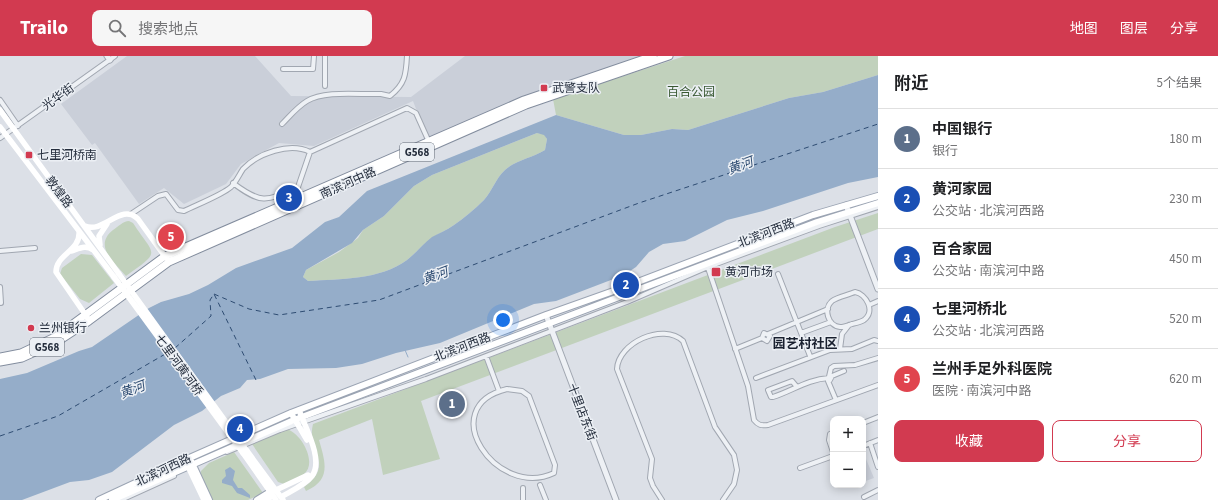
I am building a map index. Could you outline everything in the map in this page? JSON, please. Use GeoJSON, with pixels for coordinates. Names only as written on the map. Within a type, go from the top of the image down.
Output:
{"type":"FeatureCollection","features":[{"type":"Feature","properties":{"kind":"highway","name":"南滨河中路"},"geometry":{"type":"LineString","coordinates":[[0,362],[22,358],[41,350],[167,259],[288,203],[524,100],[653,56]]}},
{"type":"Feature","properties":{"kind":"highway","name":"南滨河中路"},"geometry":{"type":"LineString","coordinates":[[167,259],[526,105],[669,56]]}},
{"type":"Feature","properties":{"kind":"highway","name":"南滨河中路"},"geometry":{"type":"LineString","coordinates":[[0,357],[21,353],[39,346],[87,318]]}},
{"type":"Feature","properties":{"kind":"main road","name":"敦煌路"},"geometry":{"type":"LineString","coordinates":[[0,110],[16,127],[101,249],[116,275]]}},
{"type":"Feature","properties":{"kind":"main road","name":"敦煌路"},"geometry":{"type":"LineString","coordinates":[[0,127],[97,255],[116,275]]}},
{"type":"Feature","properties":{"kind":"main road","name":"北滨河西路"},"geometry":{"type":"LineString","coordinates":[[112,500],[190,464],[291,413],[813,215],[878,196]]}},
{"type":"Feature","properties":{"kind":"main road"},"geometry":{"type":"LineString","coordinates":[[850,215],[850,210],[862,201]]}},
{"type":"Feature","properties":{"kind":"main road","name":"北滨河西路"},"geometry":{"type":"LineString","coordinates":[[99,500],[549,323],[707,266],[817,222],[850,215],[878,203]]}},
{"type":"Feature","properties":{"kind":"main road"},"geometry":{"type":"LineString","coordinates":[[84,226],[91,228],[108,222],[123,214],[131,214],[138,219],[167,259]]}},
{"type":"Feature","properties":{"kind":"main road"},"geometry":{"type":"LineString","coordinates":[[101,249],[99,236],[108,222]]}},
{"type":"Feature","properties":{"kind":"main road"},"geometry":{"type":"LineString","coordinates":[[71,252],[78,242],[79,230]]}},
{"type":"Feature","properties":{"kind":"main road"},"geometry":{"type":"LineString","coordinates":[[87,318],[56,272],[58,262],[71,252],[83,247],[90,248],[97,255]]}},
{"type":"Feature","properties":{"kind":"main road","name":"七里河黄河桥"},"geometry":{"type":"LineString","coordinates":[[116,275],[277,496]]}},
{"type":"Feature","properties":{"kind":"main road"},"geometry":{"type":"LineString","coordinates":[[299,410],[299,421]]}},
{"type":"Feature","properties":{"kind":"main road"},"geometry":{"type":"LineString","coordinates":[[265,500],[304,483],[312,476],[317,467],[316,457],[299,421],[291,413]]}},
{"type":"Feature","properties":{"kind":"main road"},"geometry":{"type":"LineString","coordinates":[[190,464],[204,500]]}},
{"type":"Feature","properties":{"kind":"main road"},"geometry":{"type":"LineString","coordinates":[[190,464],[208,500]]}},
{"type":"Feature","properties":{"kind":"main road"},"geometry":{"type":"LineString","coordinates":[[257,500],[277,496]]}},
{"type":"Feature","properties":{"kind":"street","name":"光华街"},"geometry":{"type":"LineString","coordinates":[[0,138],[108,58],[115,56]]}},
{"type":"Feature","properties":{"kind":"street"},"geometry":{"type":"LineString","coordinates":[[283,69],[313,69],[314,56]]}},
{"type":"Feature","properties":{"kind":"street"},"geometry":{"type":"LineString","coordinates":[[325,56],[325,86]]}},
{"type":"Feature","properties":{"kind":"street"},"geometry":{"type":"LineString","coordinates":[[282,124],[296,109],[308,100],[322,95],[381,94],[390,96],[399,88],[405,77],[407,56]]}},
{"type":"Feature","properties":{"kind":"street"},"geometry":{"type":"LineString","coordinates":[[0,100],[16,127]]}},
{"type":"Feature","properties":{"kind":"street"},"geometry":{"type":"LineString","coordinates":[[233,184],[249,195],[259,199],[268,199],[298,187],[310,152],[407,108],[416,113],[428,142]]}},
{"type":"Feature","properties":{"kind":"street"},"geometry":{"type":"LineString","coordinates":[[131,214],[158,196],[166,194],[178,210],[184,211],[230,187],[244,168],[270,152],[285,148],[304,149],[310,152]]}},
{"type":"Feature","properties":{"kind":"street"},"geometry":{"type":"LineString","coordinates":[[284,193],[288,203]]}},
{"type":"Feature","properties":{"kind":"street"},"geometry":{"type":"LineString","coordinates":[[846,205],[878,289]]}},
{"type":"Feature","properties":{"kind":"street"},"geometry":{"type":"LineString","coordinates":[[850,215],[878,207]]}},
{"type":"Feature","properties":{"kind":"street"},"geometry":{"type":"LineString","coordinates":[[0,251],[34,248]]}},
{"type":"Feature","properties":{"kind":"street"},"geometry":{"type":"LineString","coordinates":[[299,421],[486,356],[627,302],[707,266],[748,386],[752,415],[757,424],[763,426],[768,425],[878,385]]}},
{"type":"Feature","properties":{"kind":"street"},"geometry":{"type":"LineString","coordinates":[[778,274],[810,356]]}},
{"type":"Feature","properties":{"kind":"street"},"geometry":{"type":"LineString","coordinates":[[0,287],[1,303]]}},
{"type":"Feature","properties":{"kind":"street"},"geometry":{"type":"LineString","coordinates":[[855,292],[863,295],[869,305],[867,315],[864,320],[842,328],[831,322],[827,314],[828,309],[833,300],[855,292]]}},
{"type":"Feature","properties":{"kind":"street"},"geometry":{"type":"LineString","coordinates":[[869,305],[878,301]]}},
{"type":"Feature","properties":{"kind":"street"},"geometry":{"type":"LineString","coordinates":[[735,349],[762,338],[763,334],[768,334],[828,309]]}},
{"type":"Feature","properties":{"kind":"street","name":"十里店东街"},"geometry":{"type":"LineString","coordinates":[[546,315],[616,500]]}},
{"type":"Feature","properties":{"kind":"street"},"geometry":{"type":"LineString","coordinates":[[801,333],[831,322]]}},
{"type":"Feature","properties":{"kind":"street"},"geometry":{"type":"LineString","coordinates":[[840,349],[842,334],[849,325]]}},
{"type":"Feature","properties":{"kind":"street"},"geometry":{"type":"LineString","coordinates":[[662,500],[653,486],[649,468],[652,459],[617,369],[619,358],[629,346],[642,338],[657,334],[676,336],[683,341],[715,427],[734,455],[737,470],[734,484],[723,500]]}},
{"type":"Feature","properties":{"kind":"street"},"geometry":{"type":"LineString","coordinates":[[762,338],[764,341],[768,340],[770,336],[768,334]]}},
{"type":"Feature","properties":{"kind":"street"},"geometry":{"type":"LineString","coordinates":[[756,378],[810,356],[830,350],[852,348],[874,340],[878,341]]}},
{"type":"Feature","properties":{"kind":"street"},"geometry":{"type":"LineString","coordinates":[[486,356],[499,391]]}},
{"type":"Feature","properties":{"kind":"street"},"geometry":{"type":"LineString","coordinates":[[836,400],[829,380],[831,368],[834,366],[854,365],[878,358]]}},
{"type":"Feature","properties":{"kind":"street"},"geometry":{"type":"LineString","coordinates":[[829,380],[832,376],[844,371]]}},
{"type":"Feature","properties":{"kind":"street"},"geometry":{"type":"LineString","coordinates":[[797,387],[792,381],[768,390],[771,397],[773,397],[818,379],[829,380]]}},
{"type":"Feature","properties":{"kind":"street"},"geometry":{"type":"LineString","coordinates":[[477,453],[475,419],[478,408],[486,398],[499,391],[507,389],[522,391],[530,399],[555,465],[554,473],[540,485],[534,486]]}},
{"type":"Feature","properties":{"kind":"street"},"geometry":{"type":"LineString","coordinates":[[866,422],[878,417]]}},
{"type":"Feature","properties":{"kind":"street"},"geometry":{"type":"LineString","coordinates":[[866,445],[878,440]]}},
{"type":"Feature","properties":{"kind":"street"},"geometry":{"type":"LineString","coordinates":[[870,443],[878,467]]}},
{"type":"Feature","properties":{"kind":"street"},"geometry":{"type":"LineString","coordinates":[[800,468],[830,457]]}},
{"type":"Feature","properties":{"kind":"street"},"geometry":{"type":"LineString","coordinates":[[121,500],[190,464]]}},
{"type":"Feature","properties":{"kind":"street"},"geometry":{"type":"LineString","coordinates":[[540,485],[546,500]]}},
{"type":"Feature","properties":{"kind":"street"},"geometry":{"type":"LineString","coordinates":[[516,487],[526,488],[523,500]]}},
{"type":"Feature","properties":{"kind":"street"},"geometry":{"type":"LineString","coordinates":[[864,497],[878,490]]}},
{"type":"Feature","properties":{"kind":"shaded area"},"geometry":{"type":"Polygon","coordinates":[[[127,56],[255,56],[291,96],[411,97],[465,56],[662,56],[429,142],[413,101],[314,146],[279,143],[241,164],[226,184],[184,204],[164,188],[139,204],[95,143],[92,145],[61,104],[127,56]]]}},
{"type":"Feature","properties":{"kind":"shaded area"},"geometry":{"type":"Polygon","coordinates":[[[866,459],[874,478],[866,481],[866,459]]]}},
{"type":"Feature","properties":{"kind":"green space","name":"百合公园"},"geometry":{"type":"Polygon","coordinates":[[[685,56],[878,56],[878,75],[823,92],[789,98],[688,130],[672,129],[641,135],[624,135],[556,115],[553,99],[685,56]]]}},
{"type":"Feature","properties":{"kind":"green space"},"geometry":{"type":"Polygon","coordinates":[[[537,133],[544,134],[547,139],[545,150],[514,164],[505,170],[484,200],[477,207],[454,225],[429,240],[407,260],[396,267],[372,275],[346,279],[308,281],[303,277],[306,270],[339,252],[358,238],[363,230],[384,216],[414,186],[432,175],[537,133]]]}},
{"type":"Feature","properties":{"kind":"green space"},"geometry":{"type":"Polygon","coordinates":[[[878,213],[878,229],[421,401],[440,459],[383,475],[372,419],[319,440],[324,462],[323,476],[314,487],[306,491],[304,487],[313,479],[318,471],[319,464],[313,442],[313,424],[835,227],[878,213]]]}},
{"type":"Feature","properties":{"kind":"green space"},"geometry":{"type":"Polygon","coordinates":[[[129,221],[133,223],[150,248],[151,252],[150,257],[145,262],[126,276],[111,260],[105,248],[105,242],[107,236],[113,230],[129,221]]]}},
{"type":"Feature","properties":{"kind":"green space"},"geometry":{"type":"Polygon","coordinates":[[[81,254],[92,255],[114,283],[89,303],[80,299],[60,274],[62,268],[81,254]]]}},
{"type":"Feature","properties":{"kind":"green space"},"geometry":{"type":"Polygon","coordinates":[[[286,429],[292,431],[302,442],[306,448],[309,463],[308,469],[302,476],[284,484],[278,482],[252,444],[286,429]]]}},
{"type":"Feature","properties":{"kind":"green space"},"geometry":{"type":"Polygon","coordinates":[[[234,452],[263,493],[248,500],[211,500],[200,476],[201,471],[209,463],[234,452]]]}},
{"type":"Feature","properties":{"kind":"water","name":"黄河"},"geometry":{"type":"Polygon","coordinates":[[[878,75],[878,177],[848,183],[763,211],[727,220],[685,241],[663,244],[649,252],[636,267],[624,275],[556,301],[534,304],[440,343],[396,353],[362,364],[336,368],[288,369],[260,379],[247,380],[240,388],[221,396],[202,411],[174,425],[112,472],[89,480],[70,482],[22,500],[0,500],[0,379],[27,373],[92,347],[149,308],[161,302],[189,294],[208,285],[236,268],[292,248],[325,222],[339,217],[367,191],[556,115],[624,135],[641,135],[672,129],[688,130],[789,98],[823,92],[878,75]],[[537,133],[432,175],[414,186],[384,216],[363,230],[352,243],[306,270],[303,277],[308,281],[346,279],[372,275],[396,267],[407,260],[432,237],[454,225],[477,207],[484,200],[505,170],[514,164],[545,150],[547,139],[544,135],[537,133]]]}},
{"type":"Feature","properties":{"kind":"water"},"geometry":{"type":"Polygon","coordinates":[[[230,467],[235,471],[233,480],[238,488],[242,488],[250,495],[250,498],[237,493],[232,486],[222,483],[222,480],[226,476],[225,470],[230,467]]]}},
{"type":"Feature","properties":{"kind":"waterway"},"geometry":{"type":"LineString","coordinates":[[405,350],[408,357]]}},
{"type":"Feature","properties":{"kind":"ferry route"},"geometry":{"type":"LineString","coordinates":[[214,294],[249,309],[279,315],[379,300],[639,203],[878,124]]}},
{"type":"Feature","properties":{"kind":"ferry route"},"geometry":{"type":"LineString","coordinates":[[175,348],[211,316],[210,300],[214,294],[256,380]]}},
{"type":"Feature","properties":{"kind":"ferry route"},"geometry":{"type":"LineString","coordinates":[[0,436],[58,416],[167,353]]}},
{"type":"Feature","properties":{"kind":"place","name":"武警支队"},"geometry":{"type":"Point","coordinates":[544,88]}},
{"type":"Feature","properties":{"kind":"place","name":"七里河桥南"},"geometry":{"type":"Point","coordinates":[29,155]}},
{"type":"Feature","properties":{"kind":"place","name":"百合家园"},"geometry":{"type":"Point","coordinates":[289,198]}},
{"type":"Feature","properties":{"kind":"place","name":"兰州手足外科医院"},"geometry":{"type":"Point","coordinates":[171,237]}},
{"type":"Feature","properties":{"kind":"place","name":"黄河市场"},"geometry":{"type":"Point","coordinates":[716,272]}},
{"type":"Feature","properties":{"kind":"place","name":"黄河家园"},"geometry":{"type":"Point","coordinates":[626,285]}},
{"type":"Feature","properties":{"kind":"place","name":"兰州银行"},"geometry":{"type":"Point","coordinates":[31,328]}},
{"type":"Feature","properties":{"kind":"place","name":"中国银行"},"geometry":{"type":"Point","coordinates":[452,404]}},
{"type":"Feature","properties":{"kind":"place","name":"七里河桥北"},"geometry":{"type":"Point","coordinates":[240,429]}},
{"type":"Feature","properties":{"kind":"district","name":"园艺村社区"},"geometry":{"type":"Point","coordinates":[805,343]}}]}
